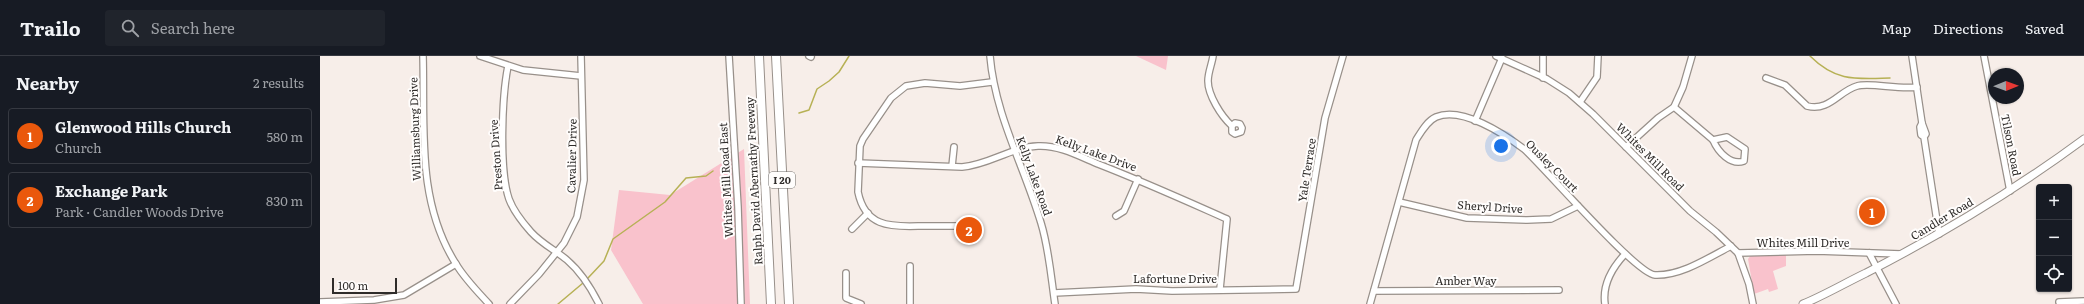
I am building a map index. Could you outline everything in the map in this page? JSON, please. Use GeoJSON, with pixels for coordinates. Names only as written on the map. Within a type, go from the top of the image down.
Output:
{"type":"FeatureCollection","features":[{"type":"Feature","properties":{"kind":"highway","name":"Ralph David Abernathy Freeway"},"geometry":{"type":"LineString","coordinates":[[759,56],[771,304]]}},
{"type":"Feature","properties":{"kind":"highway","name":"I 20"},"geometry":{"type":"LineString","coordinates":[[776,56],[789,304]]}},
{"type":"Feature","properties":{"kind":"main road","name":"Candler Road"},"geometry":{"type":"LineString","coordinates":[[1803,304],[1903,255],[1939,234],[2010,191],[2084,139]]}},
{"type":"Feature","properties":{"kind":"street","name":"Williamsburg Drive"},"geometry":{"type":"LineString","coordinates":[[423,56],[426,180],[435,222],[456,264],[489,304]]}},
{"type":"Feature","properties":{"kind":"street"},"geometry":{"type":"LineString","coordinates":[[480,56],[523,70],[581,76]]}},
{"type":"Feature","properties":{"kind":"street","name":"Cavalier Drive"},"geometry":{"type":"LineString","coordinates":[[510,304],[539,274],[556,251],[564,243],[573,228],[577,217],[582,188],[581,56]]}},
{"type":"Feature","properties":{"kind":"street","name":"Whites Mill Road East"},"geometry":{"type":"LineString","coordinates":[[729,56],[738,207],[741,304]]}},
{"type":"Feature","properties":{"kind":"street","name":"Kelly Lake Road"},"geometry":{"type":"LineString","coordinates":[[990,56],[992,82],[1000,111],[1041,223],[1055,304]]}},
{"type":"Feature","properties":{"kind":"street"},"geometry":{"type":"LineString","coordinates":[[1213,56],[1208,74],[1209,88],[1227,121],[1232,126]]}},
{"type":"Feature","properties":{"kind":"street","name":"Yale Terrace"},"geometry":{"type":"LineString","coordinates":[[1296,289],[1325,118],[1343,56]]}},
{"type":"Feature","properties":{"kind":"street"},"geometry":{"type":"LineString","coordinates":[[1543,56],[1543,78]]}},
{"type":"Feature","properties":{"kind":"street"},"geometry":{"type":"LineString","coordinates":[[1580,102],[1597,77],[1598,56]]}},
{"type":"Feature","properties":{"kind":"street"},"geometry":{"type":"LineString","coordinates":[[1626,147],[1658,118],[1674,107],[1683,86],[1692,56]]}},
{"type":"Feature","properties":{"kind":"street"},"geometry":{"type":"LineString","coordinates":[[1912,56],[1922,123],[1924,127],[1924,137],[1939,234]]}},
{"type":"Feature","properties":{"kind":"street","name":"Tilson Road"},"geometry":{"type":"LineString","coordinates":[[1984,56],[2010,191]]}},
{"type":"Feature","properties":{"kind":"street"},"geometry":{"type":"LineString","coordinates":[[1475,121],[1499,57]]}},
{"type":"Feature","properties":{"kind":"street","name":"Whites Mill Road"},"geometry":{"type":"LineString","coordinates":[[1499,57],[1563,89],[1580,102],[1690,211],[1731,246],[1738,253],[1749,284],[1753,304]]}},
{"type":"Feature","properties":{"kind":"street","name":"Preston Drive"},"geometry":{"type":"LineString","coordinates":[[508,66],[505,82],[503,112],[505,182],[510,200],[531,232],[544,244],[556,251],[577,270],[591,288],[599,304]]}},
{"type":"Feature","properties":{"kind":"street"},"geometry":{"type":"LineString","coordinates":[[1766,78],[1785,85],[1807,106],[1812,107],[1828,105],[1856,86],[1905,89],[1917,87]]}},
{"type":"Feature","properties":{"kind":"street"},"geometry":{"type":"LineString","coordinates":[[961,226],[892,227],[880,223],[868,213],[860,199],[858,192],[858,163],[863,139],[891,98],[900,90],[912,84],[925,83],[960,86],[992,82]]}},
{"type":"Feature","properties":{"kind":"street"},"geometry":{"type":"LineString","coordinates":[[1674,107],[1713,140],[1715,145],[1731,161],[1736,163],[1744,161],[1745,148],[1735,141],[1727,137],[1713,140]]}},
{"type":"Feature","properties":{"kind":"street","name":"Ousley Court"},"geometry":{"type":"LineString","coordinates":[[1370,304],[1416,140],[1424,128],[1435,117],[1447,114],[1458,115],[1475,121],[1505,135],[1524,149],[1625,254],[1647,274],[1660,275],[1678,271],[1731,246]]}},
{"type":"Feature","properties":{"kind":"street","name":"Kelly Lake Drive"},"geometry":{"type":"LineString","coordinates":[[858,163],[975,166],[1014,151],[1037,146],[1053,147],[1138,179],[1227,219],[1220,289]]}},
{"type":"Feature","properties":{"kind":"street"},"geometry":{"type":"LineString","coordinates":[[952,166],[954,147]]}},
{"type":"Feature","properties":{"kind":"street"},"geometry":{"type":"LineString","coordinates":[[1116,216],[1124,211],[1138,179]]}},
{"type":"Feature","properties":{"kind":"street","name":"Sheryl Drive"},"geometry":{"type":"LineString","coordinates":[[1399,202],[1467,218],[1527,220],[1544,220],[1557,217],[1578,206]]}},
{"type":"Feature","properties":{"kind":"street"},"geometry":{"type":"LineString","coordinates":[[852,229],[868,213]]}},
{"type":"Feature","properties":{"kind":"street","name":"Whites Mill Drive"},"geometry":{"type":"LineString","coordinates":[[1738,253],[1817,251],[1903,255]]}},
{"type":"Feature","properties":{"kind":"street"},"geometry":{"type":"LineString","coordinates":[[1869,253],[1878,267],[1896,304]]}},
{"type":"Feature","properties":{"kind":"street"},"geometry":{"type":"LineString","coordinates":[[1605,304],[1606,282],[1611,270],[1625,254]]}},
{"type":"Feature","properties":{"kind":"street"},"geometry":{"type":"LineString","coordinates":[[320,302],[341,303],[404,295],[456,264]]}},
{"type":"Feature","properties":{"kind":"street"},"geometry":{"type":"LineString","coordinates":[[910,266],[910,304]]}},
{"type":"Feature","properties":{"kind":"street"},"geometry":{"type":"LineString","coordinates":[[846,273],[847,302],[861,304]]}},
{"type":"Feature","properties":{"kind":"street","name":"Lafortune Drive"},"geometry":{"type":"LineString","coordinates":[[1054,293],[1136,289],[1172,291],[1220,289],[1296,289]]}},
{"type":"Feature","properties":{"kind":"street","name":"Amber Way"},"geometry":{"type":"LineString","coordinates":[[1374,291],[1559,290]]}},
{"type":"Feature","properties":{"kind":"street"},"geometry":{"type":"LineString","coordinates":[[2058,302],[2084,301]]}},
{"type":"Feature","properties":{"kind":"shaded area"},"geometry":{"type":"Polygon","coordinates":[[[1136,56],[1168,56],[1166,70],[1136,56]]]}},
{"type":"Feature","properties":{"kind":"shaded area"},"geometry":{"type":"Polygon","coordinates":[[[744,149],[750,304],[643,304],[611,250],[619,190],[670,195],[744,149]]]}},
{"type":"Feature","properties":{"kind":"shaded area"},"geometry":{"type":"Polygon","coordinates":[[[1786,254],[1786,266],[1773,271],[1778,289],[1769,292],[1768,289],[1754,294],[1748,259],[1751,255],[1786,254]]]}},
{"type":"Feature","properties":{"kind":"waterway"},"geometry":{"type":"LineString","coordinates":[[799,113],[809,110],[817,89],[839,72],[849,56]]}},
{"type":"Feature","properties":{"kind":"waterway"},"geometry":{"type":"LineString","coordinates":[[1810,56],[1829,71],[1838,75],[1867,79],[1890,78]]}},
{"type":"Feature","properties":{"kind":"waterway"},"geometry":{"type":"LineString","coordinates":[[588,278],[604,261],[613,239],[665,202],[686,178],[706,176],[713,171]]}},
{"type":"Feature","properties":{"kind":"waterway"},"geometry":{"type":"LineString","coordinates":[[558,304],[583,283]]}},
{"type":"Feature","properties":{"kind":"place","name":"Glenwood Hills Church"},"geometry":{"type":"Point","coordinates":[1872,212]}},
{"type":"Feature","properties":{"kind":"place","name":"Exchange Park"},"geometry":{"type":"Point","coordinates":[969,230]}}]}
